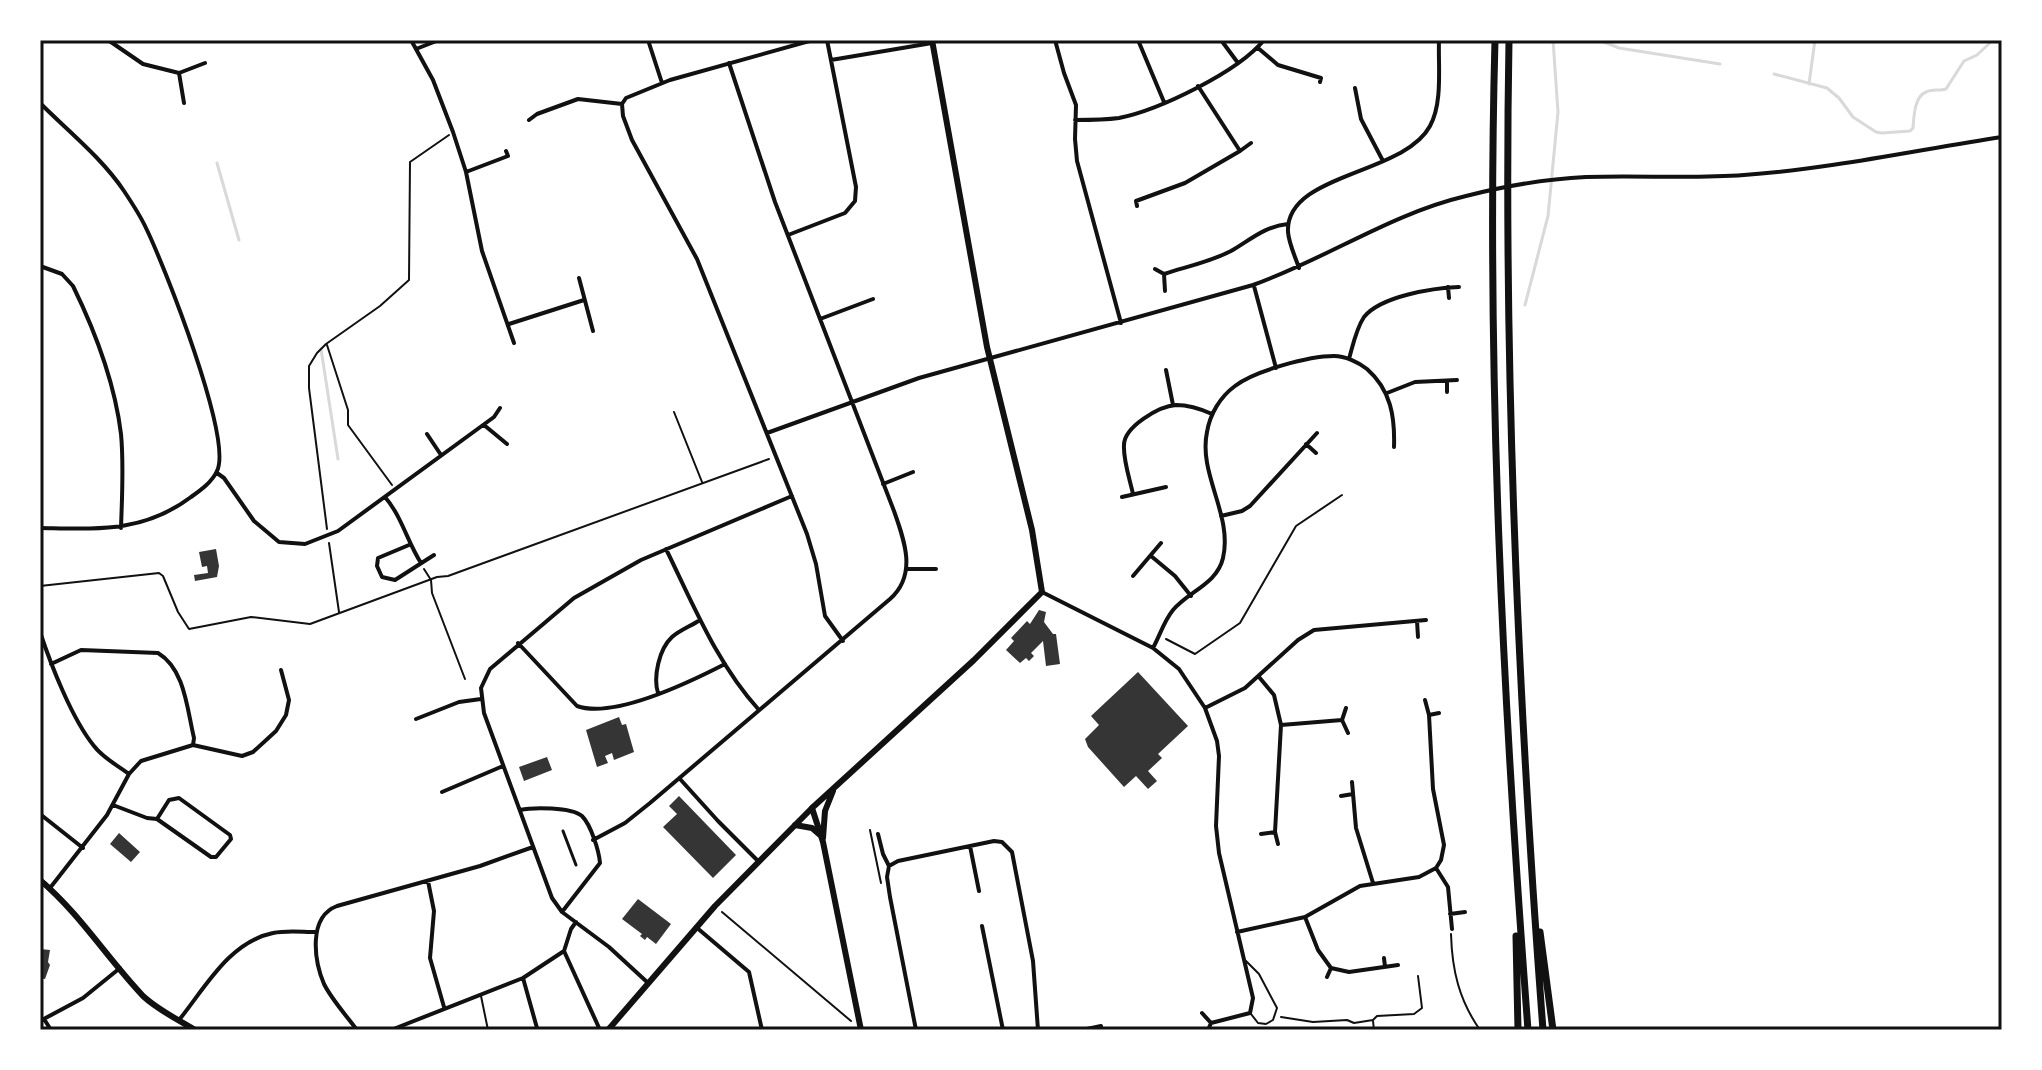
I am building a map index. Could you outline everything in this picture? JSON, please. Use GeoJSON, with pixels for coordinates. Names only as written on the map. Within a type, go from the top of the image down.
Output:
{"type":"FeatureCollection","features":[{"type":"Feature","properties":{"kind":"highway"},"geometry":{"type":"LineString","coordinates":[[1495,40],[1495,353],[1515,857],[1518,1030]]}},
{"type":"Feature","properties":{"kind":"highway"},"geometry":{"type":"LineString","coordinates":[[1509,40],[1508,356],[1517,623],[1529,854],[1543,1030]]}},
{"type":"Feature","properties":{"kind":"highway"},"geometry":{"type":"LineString","coordinates":[[1529,854],[1553,1030]]}},
{"type":"Feature","properties":{"kind":"highway"},"geometry":{"type":"LineString","coordinates":[[1515,857],[1528,1030]]}},
{"type":"Feature","properties":{"kind":"main road"},"geometry":{"type":"LineString","coordinates":[[608,1030],[715,906],[795,825],[983,652],[1042,592],[1029,520],[990,358],[932,42]]}},
{"type":"Feature","properties":{"kind":"main road"},"geometry":{"type":"LineString","coordinates":[[823,842],[825,811],[835,786]]}},
{"type":"Feature","properties":{"kind":"main road"},"geometry":{"type":"LineString","coordinates":[[812,808],[823,842],[861,1030]]}},
{"type":"Feature","properties":{"kind":"main road"},"geometry":{"type":"LineString","coordinates":[[795,825],[812,828],[823,842]]}},
{"type":"Feature","properties":{"kind":"main road"},"geometry":{"type":"LineString","coordinates":[[40,880],[144,997],[195,1030]]}},
{"type":"Feature","properties":{"kind":"street"},"geometry":{"type":"LineString","coordinates":[[108,40],[143,64],[179,73],[205,63]]}},
{"type":"Feature","properties":{"kind":"street"},"geometry":{"type":"LineString","coordinates":[[411,40],[433,80],[453,132],[466,172],[482,251],[514,343]]}},
{"type":"Feature","properties":{"kind":"street"},"geometry":{"type":"LineString","coordinates":[[416,49],[439,40]]}},
{"type":"Feature","properties":{"kind":"street"},"geometry":{"type":"LineString","coordinates":[[648,40],[662,83]]}},
{"type":"Feature","properties":{"kind":"street"},"geometry":{"type":"LineString","coordinates":[[813,40],[662,83],[628,97],[622,104],[622,113],[632,140],[697,259],[814,554],[825,616],[843,641]]}},
{"type":"Feature","properties":{"kind":"street"},"geometry":{"type":"LineString","coordinates":[[788,235],[840,216],[855,201],[856,187],[827,40]]}},
{"type":"Feature","properties":{"kind":"street"},"geometry":{"type":"LineString","coordinates":[[1055,40],[1073,94],[1077,161],[1121,323]]}},
{"type":"Feature","properties":{"kind":"street"},"geometry":{"type":"LineString","coordinates":[[1138,40],[1164,102]]}},
{"type":"Feature","properties":{"kind":"street"},"geometry":{"type":"LineString","coordinates":[[1221,40],[1238,63]]}},
{"type":"Feature","properties":{"kind":"street"},"geometry":{"type":"LineString","coordinates":[[1075,120],[1120,117],[1164,102],[1238,63],[1264,40]]}},
{"type":"Feature","properties":{"kind":"street"},"geometry":{"type":"LineString","coordinates":[[1299,268],[1288,236],[1288,224],[1300,200],[1310,192],[1383,161],[1420,139],[1430,127],[1437,97],[1439,40]]}},
{"type":"Feature","properties":{"kind":"street"},"geometry":{"type":"LineString","coordinates":[[831,60],[932,42]]}},
{"type":"Feature","properties":{"kind":"street"},"geometry":{"type":"LineString","coordinates":[[1258,48],[1278,65],[1321,78],[1320,82]]}},
{"type":"Feature","properties":{"kind":"street"},"geometry":{"type":"LineString","coordinates":[[593,840],[625,823],[680,779],[843,641],[898,592],[905,581],[900,530],[788,235],[729,63]]}},
{"type":"Feature","properties":{"kind":"street"},"geometry":{"type":"LineString","coordinates":[[179,73],[184,103]]}},
{"type":"Feature","properties":{"kind":"street"},"geometry":{"type":"LineString","coordinates":[[1198,86],[1240,151]]}},
{"type":"Feature","properties":{"kind":"street"},"geometry":{"type":"LineString","coordinates":[[1355,88],[1361,119],[1383,161]]}},
{"type":"Feature","properties":{"kind":"street"},"geometry":{"type":"LineString","coordinates":[[529,120],[578,99],[622,104]]}},
{"type":"Feature","properties":{"kind":"street"},"geometry":{"type":"LineString","coordinates":[[40,103],[120,184],[144,223],[209,398],[220,451],[217,473],[198,492],[170,512],[121,528],[40,528]]}},
{"type":"Feature","properties":{"kind":"street"},"geometry":{"type":"LineString","coordinates":[[767,433],[919,378],[1253,285],[1299,268],[1392,221],[1466,196],[1535,182],[1584,177],[1687,179],[1747,175],[2002,137]]}},
{"type":"Feature","properties":{"kind":"street"},"geometry":{"type":"LineString","coordinates":[[1137,206],[1136,201],[1185,183],[1251,143]]}},
{"type":"Feature","properties":{"kind":"street"},"geometry":{"type":"LineString","coordinates":[[466,172],[508,156]]}},
{"type":"Feature","properties":{"kind":"street"},"geometry":{"type":"LineString","coordinates":[[1155,269],[1164,274],[1230,251],[1267,229],[1288,224]]}},
{"type":"Feature","properties":{"kind":"street"},"geometry":{"type":"LineString","coordinates":[[40,266],[57,271],[72,283],[112,390],[123,464],[121,528]]}},
{"type":"Feature","properties":{"kind":"street"},"geometry":{"type":"LineString","coordinates":[[1164,274],[1165,291]]}},
{"type":"Feature","properties":{"kind":"street"},"geometry":{"type":"LineString","coordinates":[[579,278],[593,331]]}},
{"type":"Feature","properties":{"kind":"street"},"geometry":{"type":"LineString","coordinates":[[1253,285],[1276,368]]}},
{"type":"Feature","properties":{"kind":"street"},"geometry":{"type":"LineString","coordinates":[[1448,287],[1449,298]]}},
{"type":"Feature","properties":{"kind":"street"},"geometry":{"type":"LineString","coordinates":[[1349,359],[1360,325],[1376,307],[1414,293],[1459,287]]}},
{"type":"Feature","properties":{"kind":"street"},"geometry":{"type":"LineString","coordinates":[[820,319],[873,299]]}},
{"type":"Feature","properties":{"kind":"street"},"geometry":{"type":"LineString","coordinates":[[509,324],[584,300]]}},
{"type":"Feature","properties":{"kind":"street"},"geometry":{"type":"LineString","coordinates":[[1153,648],[1175,607],[1208,583],[1223,560],[1225,539],[1206,453],[1206,433],[1212,414],[1223,397],[1237,384],[1276,368],[1319,357],[1349,359],[1364,366],[1387,393],[1395,426],[1394,447]]}},
{"type":"Feature","properties":{"kind":"street"},"geometry":{"type":"LineString","coordinates":[[1166,370],[1173,405]]}},
{"type":"Feature","properties":{"kind":"street"},"geometry":{"type":"LineString","coordinates":[[1387,393],[1415,382],[1457,380]]}},
{"type":"Feature","properties":{"kind":"street"},"geometry":{"type":"LineString","coordinates":[[1447,381],[1447,392]]}},
{"type":"Feature","properties":{"kind":"street"},"geometry":{"type":"LineString","coordinates":[[1133,494],[1123,446],[1126,435],[1159,411],[1173,405],[1212,414]]}},
{"type":"Feature","properties":{"kind":"street"},"geometry":{"type":"LineString","coordinates":[[217,473],[254,521],[279,542],[305,544],[328,536],[385,497],[494,417],[500,408]]}},
{"type":"Feature","properties":{"kind":"street"},"geometry":{"type":"LineString","coordinates":[[483,425],[507,444]]}},
{"type":"Feature","properties":{"kind":"street"},"geometry":{"type":"LineString","coordinates":[[1395,426],[1403,426]]}},
{"type":"Feature","properties":{"kind":"street"},"geometry":{"type":"LineString","coordinates":[[1221,516],[1250,506],[1317,433]]}},
{"type":"Feature","properties":{"kind":"street"},"geometry":{"type":"LineString","coordinates":[[427,434],[442,456]]}},
{"type":"Feature","properties":{"kind":"street"},"geometry":{"type":"LineString","coordinates":[[1306,444],[1316,453]]}},
{"type":"Feature","properties":{"kind":"street"},"geometry":{"type":"LineString","coordinates":[[883,484],[913,472]]}},
{"type":"Feature","properties":{"kind":"street"},"geometry":{"type":"LineString","coordinates":[[1122,497],[1166,487]]}},
{"type":"Feature","properties":{"kind":"street"},"geometry":{"type":"LineString","coordinates":[[647,982],[609,947],[562,912],[552,898],[481,699],[485,677],[518,643],[574,598],[619,571],[792,496]]}},
{"type":"Feature","properties":{"kind":"street"},"geometry":{"type":"LineString","coordinates":[[385,497],[400,517],[409,545],[421,563]]}},
{"type":"Feature","properties":{"kind":"street"},"geometry":{"type":"LineString","coordinates":[[1133,576],[1161,543]]}},
{"type":"Feature","properties":{"kind":"street"},"geometry":{"type":"LineString","coordinates":[[409,545],[380,556],[376,564],[380,575],[386,580],[395,580],[434,555]]}},
{"type":"Feature","properties":{"kind":"street"},"geometry":{"type":"LineString","coordinates":[[666,549],[700,620],[739,689],[759,710]]}},
{"type":"Feature","properties":{"kind":"street"},"geometry":{"type":"LineString","coordinates":[[1151,556],[1175,576],[1191,596]]}},
{"type":"Feature","properties":{"kind":"street"},"geometry":{"type":"LineString","coordinates":[[906,569],[936,569]]}},
{"type":"Feature","properties":{"kind":"street"},"geometry":{"type":"LineString","coordinates":[[1042,592],[1153,648],[1179,669],[1205,708],[1217,741],[1220,771],[1217,838],[1252,993],[1250,1013],[1211,1023]]}},
{"type":"Feature","properties":{"kind":"street"},"geometry":{"type":"LineString","coordinates":[[658,693],[656,676],[666,645],[678,633],[700,620]]}},
{"type":"Feature","properties":{"kind":"street"},"geometry":{"type":"LineString","coordinates":[[1205,708],[1245,688],[1298,640],[1314,630],[1426,620]]}},
{"type":"Feature","properties":{"kind":"street"},"geometry":{"type":"LineString","coordinates":[[1417,621],[1418,637]]}},
{"type":"Feature","properties":{"kind":"street"},"geometry":{"type":"LineString","coordinates":[[40,632],[51,664],[94,746],[129,774]]}},
{"type":"Feature","properties":{"kind":"street"},"geometry":{"type":"LineString","coordinates":[[518,643],[577,706],[590,711],[622,706],[725,664]]}},
{"type":"Feature","properties":{"kind":"street"},"geometry":{"type":"LineString","coordinates":[[51,664],[81,650],[158,653],[168,659],[180,680],[193,745]]}},
{"type":"Feature","properties":{"kind":"street"},"geometry":{"type":"LineString","coordinates":[[50,888],[83,848],[113,805],[129,774],[141,761],[193,745],[242,756],[253,752],[276,731],[286,715],[289,700],[281,670]]}},
{"type":"Feature","properties":{"kind":"street"},"geometry":{"type":"LineString","coordinates":[[1259,677],[1274,695],[1281,725],[1275,832],[1278,844]]}},
{"type":"Feature","properties":{"kind":"street"},"geometry":{"type":"LineString","coordinates":[[416,719],[459,702],[481,699]]}},
{"type":"Feature","properties":{"kind":"street"},"geometry":{"type":"LineString","coordinates":[[1237,932],[1305,917],[1344,893],[1373,883],[1419,877],[1436,868],[1444,845],[1433,789],[1429,715],[1425,700]]}},
{"type":"Feature","properties":{"kind":"street"},"geometry":{"type":"LineString","coordinates":[[1346,708],[1342,720],[1348,733]]}},
{"type":"Feature","properties":{"kind":"street"},"geometry":{"type":"LineString","coordinates":[[1429,715],[1439,713]]}},
{"type":"Feature","properties":{"kind":"street"},"geometry":{"type":"LineString","coordinates":[[1281,725],[1342,720]]}},
{"type":"Feature","properties":{"kind":"street"},"geometry":{"type":"LineString","coordinates":[[442,792],[503,766]]}},
{"type":"Feature","properties":{"kind":"street"},"geometry":{"type":"LineString","coordinates":[[680,779],[759,862]]}},
{"type":"Feature","properties":{"kind":"street"},"geometry":{"type":"LineString","coordinates":[[1352,782],[1356,828],[1373,883]]}},
{"type":"Feature","properties":{"kind":"street"},"geometry":{"type":"LineString","coordinates":[[1341,796],[1353,794]]}},
{"type":"Feature","properties":{"kind":"street"},"geometry":{"type":"LineString","coordinates":[[113,805],[157,819],[211,857],[216,857],[231,839],[228,831],[179,798],[169,800],[157,819]]}},
{"type":"Feature","properties":{"kind":"street"},"geometry":{"type":"LineString","coordinates":[[520,810],[533,808],[576,812],[585,820],[600,858],[598,868],[562,912]]}},
{"type":"Feature","properties":{"kind":"street"},"geometry":{"type":"LineString","coordinates":[[40,814],[83,848]]}},
{"type":"Feature","properties":{"kind":"street"},"geometry":{"type":"LineString","coordinates":[[563,831],[576,865]]}},
{"type":"Feature","properties":{"kind":"street"},"geometry":{"type":"LineString","coordinates":[[1261,834],[1275,832]]}},
{"type":"Feature","properties":{"kind":"street"},"geometry":{"type":"LineString","coordinates":[[878,834],[889,866],[890,897],[916,1030]]}},
{"type":"Feature","properties":{"kind":"street"},"geometry":{"type":"LineString","coordinates":[[889,866],[898,861],[994,841],[1002,842],[1012,852],[1033,961],[1038,1030]]}},
{"type":"Feature","properties":{"kind":"street"},"geometry":{"type":"LineString","coordinates":[[970,846],[979,891]]}},
{"type":"Feature","properties":{"kind":"street"},"geometry":{"type":"LineString","coordinates":[[357,1030],[325,986],[316,932],[320,918],[329,909],[533,847]]}},
{"type":"Feature","properties":{"kind":"street"},"geometry":{"type":"LineString","coordinates":[[1436,868],[1448,887],[1452,929]]}},
{"type":"Feature","properties":{"kind":"street"},"geometry":{"type":"LineString","coordinates":[[428,881],[434,911],[432,969],[445,1008]]}},
{"type":"Feature","properties":{"kind":"street"},"geometry":{"type":"LineString","coordinates":[[1450,914],[1465,912]]}},
{"type":"Feature","properties":{"kind":"street"},"geometry":{"type":"LineString","coordinates":[[1305,917],[1318,950],[1331,968],[1349,972],[1398,965]]}},
{"type":"Feature","properties":{"kind":"street"},"geometry":{"type":"LineString","coordinates":[[391,1030],[523,978],[564,951],[576,922]]}},
{"type":"Feature","properties":{"kind":"street"},"geometry":{"type":"LineString","coordinates":[[982,926],[1003,1030]]}},
{"type":"Feature","properties":{"kind":"street"},"geometry":{"type":"LineString","coordinates":[[696,927],[749,972],[762,1030]]}},
{"type":"Feature","properties":{"kind":"street"},"geometry":{"type":"LineString","coordinates":[[179,1020],[212,977],[247,943],[276,932],[316,932]]}},
{"type":"Feature","properties":{"kind":"street"},"geometry":{"type":"LineString","coordinates":[[985,939],[993,937]]}},
{"type":"Feature","properties":{"kind":"street"},"geometry":{"type":"LineString","coordinates":[[564,951],[600,1030]]}},
{"type":"Feature","properties":{"kind":"street"},"geometry":{"type":"LineString","coordinates":[[1384,958],[1385,967]]}},
{"type":"Feature","properties":{"kind":"street"},"geometry":{"type":"LineString","coordinates":[[51,1030],[42,1020],[83,998],[120,968]]}},
{"type":"Feature","properties":{"kind":"street"},"geometry":{"type":"LineString","coordinates":[[1327,977],[1331,968]]}},
{"type":"Feature","properties":{"kind":"street"},"geometry":{"type":"LineString","coordinates":[[523,978],[537,1028]]}},
{"type":"Feature","properties":{"kind":"street"},"geometry":{"type":"LineString","coordinates":[[1202,1013],[1211,1023]]}},
{"type":"Feature","properties":{"kind":"street"},"geometry":{"type":"LineString","coordinates":[[1208,1030],[1211,1023]]}},
{"type":"Feature","properties":{"kind":"street"},"geometry":{"type":"LineString","coordinates":[[1082,1030],[1101,1026]]}},
{"type":"Feature","properties":{"kind":"lane"},"geometry":{"type":"LineString","coordinates":[[1243,959],[1259,974],[1277,1008],[1276,1016],[1262,1024],[1254,1020],[1250,1013]]}},
{"type":"Feature","properties":{"kind":"lane"},"geometry":{"type":"LineString","coordinates":[[481,994],[488,1030]]}},
{"type":"Feature","properties":{"kind":"path"},"geometry":{"type":"LineString","coordinates":[[339,614],[309,388],[309,366],[326,344],[380,306],[409,280],[410,162],[453,132]]}},
{"type":"Feature","properties":{"kind":"path"},"geometry":{"type":"LineString","coordinates":[[326,344],[348,410],[348,425],[395,490]]}},
{"type":"Feature","properties":{"kind":"path"},"geometry":{"type":"LineString","coordinates":[[674,412],[702,483]]}},
{"type":"Feature","properties":{"kind":"path"},"geometry":{"type":"LineString","coordinates":[[40,586],[159,573],[189,629],[251,617],[310,624],[777,457]]}},
{"type":"Feature","properties":{"kind":"path"},"geometry":{"type":"LineString","coordinates":[[1159,637],[1195,654],[1240,623],[1296,526],[1342,495]]}},
{"type":"Feature","properties":{"kind":"path"},"geometry":{"type":"LineString","coordinates":[[421,563],[431,580],[432,593],[465,679]]}},
{"type":"Feature","properties":{"kind":"path"},"geometry":{"type":"LineString","coordinates":[[870,830],[881,884]]}},
{"type":"Feature","properties":{"kind":"path"},"geometry":{"type":"LineString","coordinates":[[715,906],[861,1030]]}},
{"type":"Feature","properties":{"kind":"path"},"geometry":{"type":"LineString","coordinates":[[1452,929],[1456,985],[1480,1030]]}},
{"type":"Feature","properties":{"kind":"path"},"geometry":{"type":"LineString","coordinates":[[1276,1016],[1313,1022],[1347,1020],[1354,1023],[1373,1020],[1377,1016],[1414,1014],[1422,1008],[1418,976]]}},
{"type":"Feature","properties":{"kind":"path"},"geometry":{"type":"LineString","coordinates":[[1373,1020],[1374,1030]]}},
{"type":"Feature","properties":{"kind":"building"},"geometry":{"type":"Polygon","coordinates":[[[216,549],[217,577],[195,581],[194,575],[208,573],[207,566],[202,567],[199,552],[216,549]]]}},
{"type":"Feature","properties":{"kind":"building"},"geometry":{"type":"Polygon","coordinates":[[[1039,610],[1046,612],[1044,622],[1056,634],[1060,664],[1046,666],[1043,641],[1031,653],[1034,656],[1029,661],[1026,658],[1020,663],[1006,650],[1014,641],[1011,638],[1027,621],[1030,624],[1039,610]]]}},
{"type":"Feature","properties":{"kind":"building"},"geometry":{"type":"Polygon","coordinates":[[[1138,672],[1188,726],[1158,754],[1162,758],[1148,771],[1157,781],[1148,789],[1136,776],[1124,787],[1088,747],[1085,739],[1099,725],[1091,716],[1138,672]]]}},
{"type":"Feature","properties":{"kind":"building"},"geometry":{"type":"Polygon","coordinates":[[[619,717],[622,725],[626,724],[634,752],[614,760],[612,753],[605,756],[608,763],[597,767],[586,730],[619,717]]]}},
{"type":"Feature","properties":{"kind":"building"},"geometry":{"type":"Polygon","coordinates":[[[547,757],[552,770],[524,781],[519,767],[547,757]]]}},
{"type":"Feature","properties":{"kind":"building"},"geometry":{"type":"Polygon","coordinates":[[[679,796],[736,855],[713,878],[663,827],[677,814],[669,806],[679,796]]]}},
{"type":"Feature","properties":{"kind":"building"},"geometry":{"type":"Polygon","coordinates":[[[119,833],[140,852],[131,862],[110,844],[119,833]]]}},
{"type":"Feature","properties":{"kind":"building"},"geometry":{"type":"Polygon","coordinates":[[[638,899],[671,924],[656,944],[647,937],[645,940],[640,936],[642,934],[622,919],[638,899]]]}},
{"type":"Feature","properties":{"kind":"building"},"geometry":{"type":"Polygon","coordinates":[[[40,949],[50,950],[50,965],[45,979],[40,978],[40,949]]]}},
{"type":"Feature","properties":{"kind":"waterway"},"geometry":{"type":"LineString","coordinates":[[1525,305],[1548,216],[1558,112],[1553,40]]}},
{"type":"Feature","properties":{"kind":"waterway"},"geometry":{"type":"LineString","coordinates":[[1599,40],[1619,48],[1720,64]]}},
{"type":"Feature","properties":{"kind":"waterway"},"geometry":{"type":"LineString","coordinates":[[1809,84],[1815,40]]}},
{"type":"Feature","properties":{"kind":"waterway"},"geometry":{"type":"LineString","coordinates":[[1774,74],[1827,88],[1853,117],[1876,132],[1910,131],[1922,95],[1928,91],[1946,89],[1964,61],[1977,55],[1993,40]]}},
{"type":"Feature","properties":{"kind":"waterway"},"geometry":{"type":"LineString","coordinates":[[217,163],[239,240]]}},
{"type":"Feature","properties":{"kind":"waterway"},"geometry":{"type":"LineString","coordinates":[[321,349],[338,459]]}}]}
